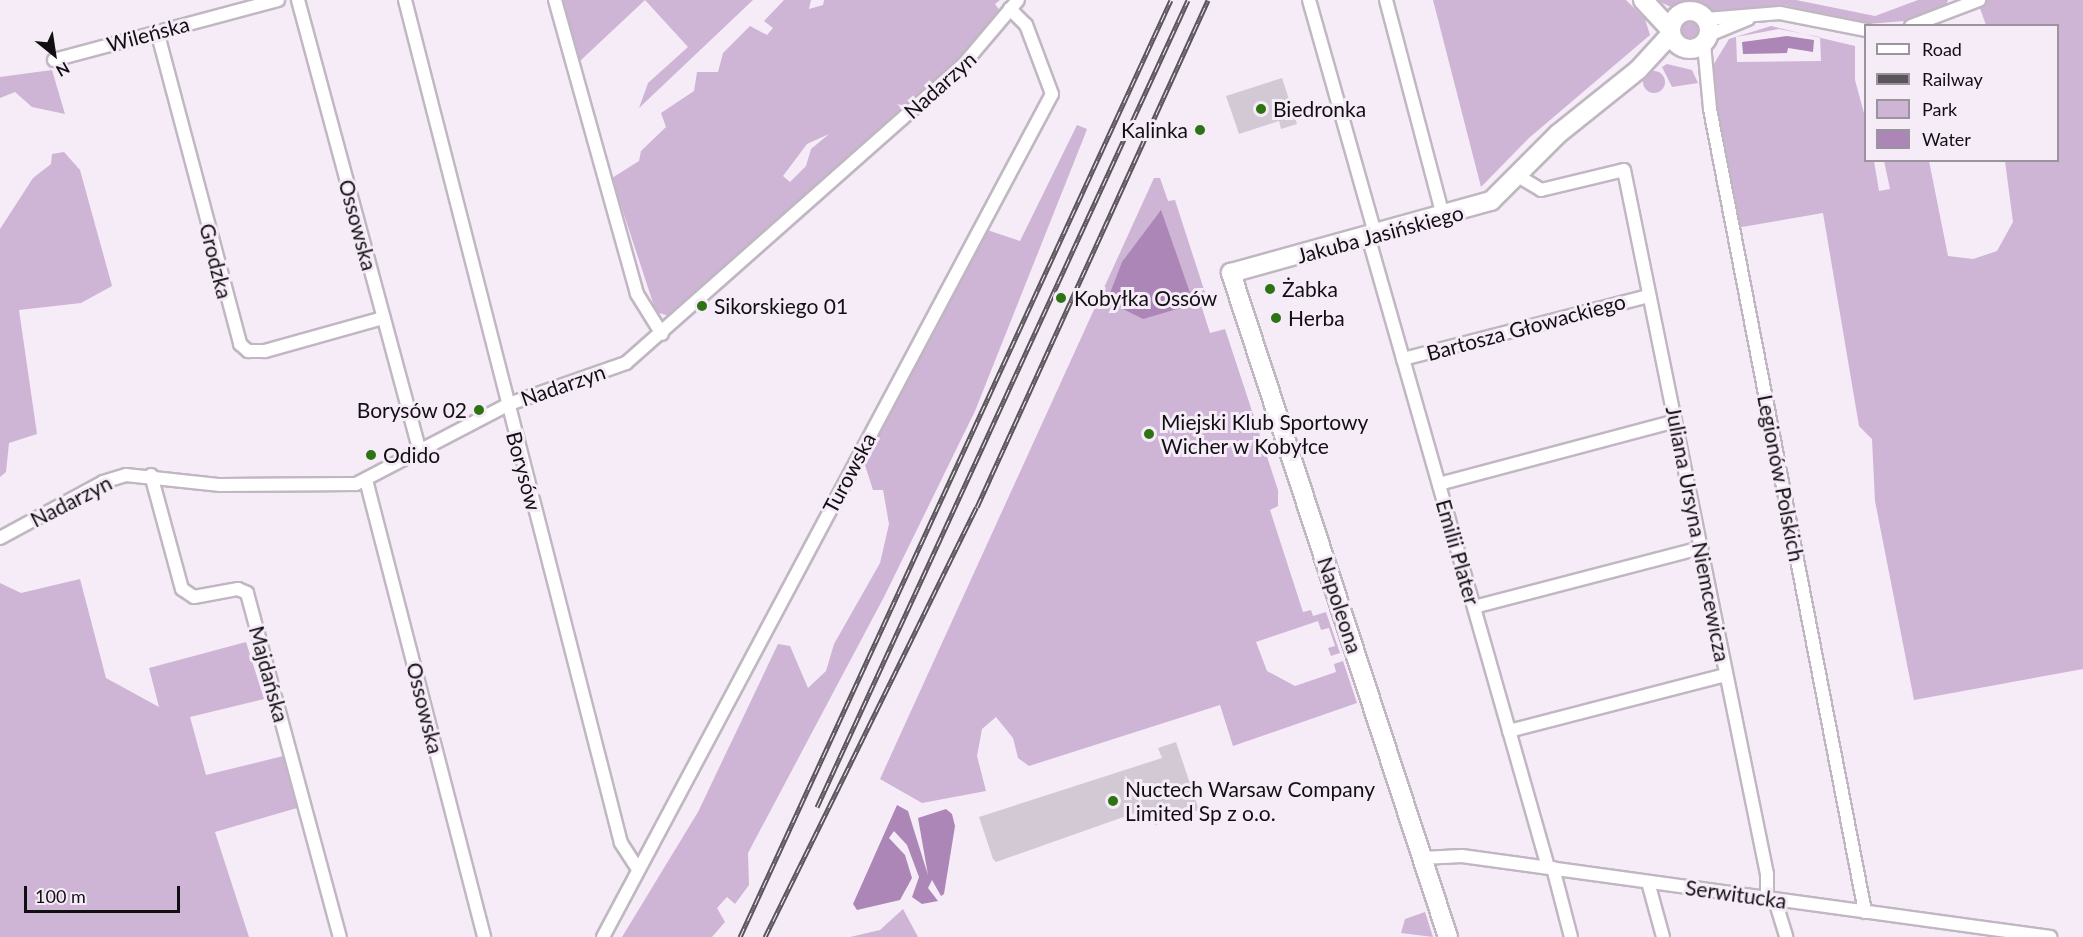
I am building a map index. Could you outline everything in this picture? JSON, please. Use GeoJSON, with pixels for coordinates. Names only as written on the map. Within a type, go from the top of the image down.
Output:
{"type":"FeatureCollection","features":[{"type":"Feature","properties":{"kind":"street","name":"Wileńska"},"geometry":{"type":"LineString","coordinates":[[54,60],[278,0]]}},
{"type":"Feature","properties":{"kind":"street","name":"Ossowska"},"geometry":{"type":"LineString","coordinates":[[298,0],[419,450]]}},
{"type":"Feature","properties":{"kind":"street","name":"Borysów"},"geometry":{"type":"LineString","coordinates":[[405,0],[621,843],[637,868]]}},
{"type":"Feature","properties":{"kind":"street"},"geometry":{"type":"LineString","coordinates":[[555,0],[637,294],[662,334]]}},
{"type":"Feature","properties":{"kind":"street","name":"Emilii Plater"},"geometry":{"type":"LineString","coordinates":[[1310,0],[1403,359],[1509,731],[1571,937]]}},
{"type":"Feature","properties":{"kind":"street"},"geometry":{"type":"LineString","coordinates":[[1386,0],[1443,216]]}},
{"type":"Feature","properties":{"kind":"street"},"geometry":{"type":"LineString","coordinates":[[1645,0],[1690,50],[1706,33],[1764,13],[1794,14],[1864,30]]}},
{"type":"Feature","properties":{"kind":"street"},"geometry":{"type":"LineString","coordinates":[[1916,24],[1979,0]]}},
{"type":"Feature","properties":{"kind":"street","name":"Nadarzyn"},"geometry":{"type":"LineString","coordinates":[[0,538],[113,478],[151,475],[220,485],[344,486],[366,480],[508,404],[626,363],[662,334],[963,65],[1014,5]]}},
{"type":"Feature","properties":{"kind":"street","name":"Turowska"},"geometry":{"type":"LineString","coordinates":[[603,937],[637,868],[1052,94],[1026,25],[1014,5]]}},
{"type":"Feature","properties":{"kind":"street"},"geometry":{"type":"LineString","coordinates":[[1674,31],[1693,11],[1706,33]]}},
{"type":"Feature","properties":{"kind":"street","name":"Grodzka"},"geometry":{"type":"LineString","coordinates":[[157,31],[240,345],[248,351],[265,351],[383,318]]}},
{"type":"Feature","properties":{"kind":"street","name":"Jakuba Jasińskiego"},"geometry":{"type":"LineString","coordinates":[[1231,273],[1491,201],[1564,129],[1638,70],[1674,31]]}},
{"type":"Feature","properties":{"kind":"street","name":"Legionów Polskich"},"geometry":{"type":"LineString","coordinates":[[1706,33],[1711,78],[1710,109],[1865,912]]}},
{"type":"Feature","properties":{"kind":"street","name":"Juliana Ursyna Niemcewicza"},"geometry":{"type":"LineString","coordinates":[[1518,176],[1541,190],[1624,170],[1771,900],[1786,937]]}},
{"type":"Feature","properties":{"kind":"street","name":"Napoleona"},"geometry":{"type":"LineString","coordinates":[[1231,273],[1448,937]]}},
{"type":"Feature","properties":{"kind":"street","name":"Bartosza Głowackiego"},"geometry":{"type":"LineString","coordinates":[[1403,359],[1649,296]]}},
{"type":"Feature","properties":{"kind":"street"},"geometry":{"type":"LineString","coordinates":[[1439,484],[1675,422]]}},
{"type":"Feature","properties":{"kind":"street","name":"Majdańska"},"geometry":{"type":"LineString","coordinates":[[151,475],[182,589],[194,597],[242,589],[249,596],[340,937]]}},
{"type":"Feature","properties":{"kind":"street","name":"Ossowska"},"geometry":{"type":"LineString","coordinates":[[366,480],[484,937]]}},
{"type":"Feature","properties":{"kind":"street"},"geometry":{"type":"LineString","coordinates":[[1474,607],[1701,548]]}},
{"type":"Feature","properties":{"kind":"street"},"geometry":{"type":"LineString","coordinates":[[1509,731],[1726,675]]}},
{"type":"Feature","properties":{"kind":"street","name":"Serwitucka"},"geometry":{"type":"LineString","coordinates":[[1422,858],[1443,854],[1550,867],[1771,900],[2050,937]]}},
{"type":"Feature","properties":{"kind":"street"},"geometry":{"type":"LineString","coordinates":[[1647,882],[1663,937]]}},
{"type":"Feature","properties":{"kind":"green space"},"geometry":{"type":"Polygon","coordinates":[[[562,0],[645,0],[580,61],[562,0]]]}},
{"type":"Feature","properties":{"kind":"green space"},"geometry":{"type":"Polygon","coordinates":[[[645,0],[753,0],[639,108],[648,83],[688,47],[645,0]]]}},
{"type":"Feature","properties":{"kind":"green space"},"geometry":{"type":"Polygon","coordinates":[[[784,0],[811,0],[809,9],[823,5],[824,0],[1000,0],[995,4],[1000,11],[976,44],[669,316],[656,312],[612,178],[639,161],[641,151],[666,127],[661,113],[694,91],[697,72],[718,72],[723,53],[750,26],[767,35],[773,28],[764,21],[784,0]],[[829,134],[807,144],[783,176],[790,182],[806,166],[811,149],[829,134]]]}},
{"type":"Feature","properties":{"kind":"green space"},"geometry":{"type":"Polygon","coordinates":[[[1433,0],[1626,0],[1645,19],[1650,35],[1529,138],[1481,187],[1433,0]]]}},
{"type":"Feature","properties":{"kind":"green space"},"geometry":{"type":"Polygon","coordinates":[[[1656,0],[1796,0],[1875,16],[1918,0],[1948,0],[1946,6],[1904,21],[1868,24],[1784,5],[1709,12],[1695,6],[1675,9],[1656,0]]]}},
{"type":"Feature","properties":{"kind":"green space"},"geometry":{"type":"Polygon","coordinates":[[[1977,0],[2083,0],[2083,669],[1914,700],[1875,501],[1872,439],[1859,426],[1823,213],[1736,228],[1714,112],[1712,67],[1729,39],[1771,26],[1804,34],[1779,29],[1736,37],[1737,62],[1821,61],[1820,38],[1855,46],[1855,80],[1864,113],[1864,162],[1874,162],[1879,191],[1890,189],[1884,162],[1929,162],[1948,256],[1973,259],[1997,251],[2013,222],[2005,162],[2059,162],[2059,24],[1986,24],[1977,0]]]}},
{"type":"Feature","properties":{"kind":"green space"},"geometry":{"type":"Polygon","coordinates":[[[1690,18],[1698,22],[1702,30],[1698,38],[1690,42],[1682,38],[1678,30],[1682,22],[1690,18]]]}},
{"type":"Feature","properties":{"kind":"green space"},"geometry":{"type":"Polygon","coordinates":[[[1667,64],[1692,70],[1698,83],[1672,87],[1662,67],[1667,64]]]}},
{"type":"Feature","properties":{"kind":"green space"},"geometry":{"type":"Polygon","coordinates":[[[52,70],[65,114],[32,107],[15,92],[0,98],[0,77],[52,70]]]}},
{"type":"Feature","properties":{"kind":"green space"},"geometry":{"type":"Polygon","coordinates":[[[1654,71],[1662,74],[1665,82],[1662,90],[1654,93],[1646,90],[1643,82],[1646,74],[1654,71]]]}},
{"type":"Feature","properties":{"kind":"green space"},"geometry":{"type":"Polygon","coordinates":[[[1077,125],[1087,129],[975,411],[885,595],[748,853],[749,885],[735,904],[727,897],[717,908],[725,922],[712,937],[622,937],[698,812],[778,644],[790,646],[808,688],[826,671],[834,644],[880,563],[889,524],[883,490],[873,490],[864,462],[987,230],[1020,241],[1077,125]]]}},
{"type":"Feature","properties":{"kind":"green space"},"geometry":{"type":"Polygon","coordinates":[[[64,152],[80,170],[112,286],[81,303],[19,310],[37,434],[9,443],[6,472],[0,477],[0,229],[33,178],[51,164],[52,154],[64,152]]]}},
{"type":"Feature","properties":{"kind":"green space","name":"Miejski Klub Sportowy Wicher w Kobyłce"},"geometry":{"type":"Polygon","coordinates":[[[1154,178],[1160,178],[1168,201],[1175,200],[1208,302],[1201,305],[1210,333],[1225,329],[1278,490],[1278,506],[1270,510],[1303,612],[1311,610],[1313,616],[1326,612],[1340,653],[1331,656],[1328,648],[1335,646],[1329,628],[1321,630],[1318,621],[1256,642],[1267,671],[1295,686],[1336,672],[1334,664],[1343,661],[1357,703],[1233,746],[1220,705],[1029,766],[1018,758],[1013,738],[996,717],[982,729],[977,756],[986,791],[922,803],[880,779],[1154,178]]]}},
{"type":"Feature","properties":{"kind":"green space"},"geometry":{"type":"Polygon","coordinates":[[[80,579],[106,678],[159,707],[149,668],[246,642],[264,699],[190,717],[206,775],[283,756],[297,808],[215,832],[249,937],[0,937],[0,583],[21,593],[80,579]]]}},
{"type":"Feature","properties":{"kind":"green space"},"geometry":{"type":"Polygon","coordinates":[[[903,909],[918,937],[850,937],[880,930],[903,909]]]}},
{"type":"Feature","properties":{"kind":"green space"},"geometry":{"type":"Polygon","coordinates":[[[1425,912],[1433,937],[1401,933],[1405,919],[1425,912]]]}},
{"type":"Feature","properties":{"kind":"water"},"geometry":{"type":"Polygon","coordinates":[[[1787,36],[1814,40],[1813,52],[1788,48],[1787,53],[1743,54],[1742,42],[1787,36]]]}},
{"type":"Feature","properties":{"kind":"water"},"geometry":{"type":"Polygon","coordinates":[[[1161,210],[1194,304],[1143,319],[1107,301],[1122,262],[1161,210]]]}},
{"type":"Feature","properties":{"kind":"water"},"geometry":{"type":"Polygon","coordinates":[[[897,805],[908,811],[928,875],[918,818],[946,809],[952,814],[955,826],[944,894],[941,896],[932,880],[928,888],[938,901],[922,904],[912,897],[919,877],[907,845],[894,831],[889,838],[905,855],[912,878],[900,900],[857,910],[853,904],[897,805]]]}},
{"type":"Feature","properties":{"kind":"building","name":"Biedronka"},"geometry":{"type":"Polygon","coordinates":[[[1282,78],[1297,124],[1281,129],[1279,121],[1239,134],[1226,96],[1282,78]]]}},
{"type":"Feature","properties":{"kind":"building","name":"Nuctech Warsaw Company Limited Sp z o.o."},"geometry":{"type":"Polygon","coordinates":[[[1176,742],[1199,810],[1155,825],[1149,808],[996,862],[993,859],[979,817],[1162,758],[1158,748],[1176,742]]]}},
{"type":"Feature","properties":{"kind":"railway"},"geometry":{"type":"LineString","coordinates":[[740,937],[1171,0]]}},
{"type":"Feature","properties":{"kind":"railway"},"geometry":{"type":"LineString","coordinates":[[817,807],[1188,0]]}},
{"type":"Feature","properties":{"kind":"railway"},"geometry":{"type":"LineString","coordinates":[[765,937],[977,507],[1208,0]]}},
{"type":"Feature","properties":{"kind":"place","name":"Biedronka"},"geometry":{"type":"Point","coordinates":[1261,109]}},
{"type":"Feature","properties":{"kind":"place","name":"Kalinka"},"geometry":{"type":"Point","coordinates":[1200,130]}},
{"type":"Feature","properties":{"kind":"place","name":"Żabka"},"geometry":{"type":"Point","coordinates":[1270,289]}},
{"type":"Feature","properties":{"kind":"place","name":"Kobyłka Ossów"},"geometry":{"type":"Point","coordinates":[1061,298]}},
{"type":"Feature","properties":{"kind":"place","name":"Sikorskiego 01"},"geometry":{"type":"Point","coordinates":[702,306]}},
{"type":"Feature","properties":{"kind":"place","name":"Herba"},"geometry":{"type":"Point","coordinates":[1276,318]}},
{"type":"Feature","properties":{"kind":"place","name":"Borysów 02"},"geometry":{"type":"Point","coordinates":[479,410]}},
{"type":"Feature","properties":{"kind":"place","name":"Miejski Klub Sportowy Wicher w Kobyłce"},"geometry":{"type":"Point","coordinates":[1149,434]}},
{"type":"Feature","properties":{"kind":"place","name":"Odido"},"geometry":{"type":"Point","coordinates":[371,455]}},
{"type":"Feature","properties":{"kind":"place","name":"Nuctech Warsaw Company Limited Sp z o.o."},"geometry":{"type":"Point","coordinates":[1113,801]}}]}
